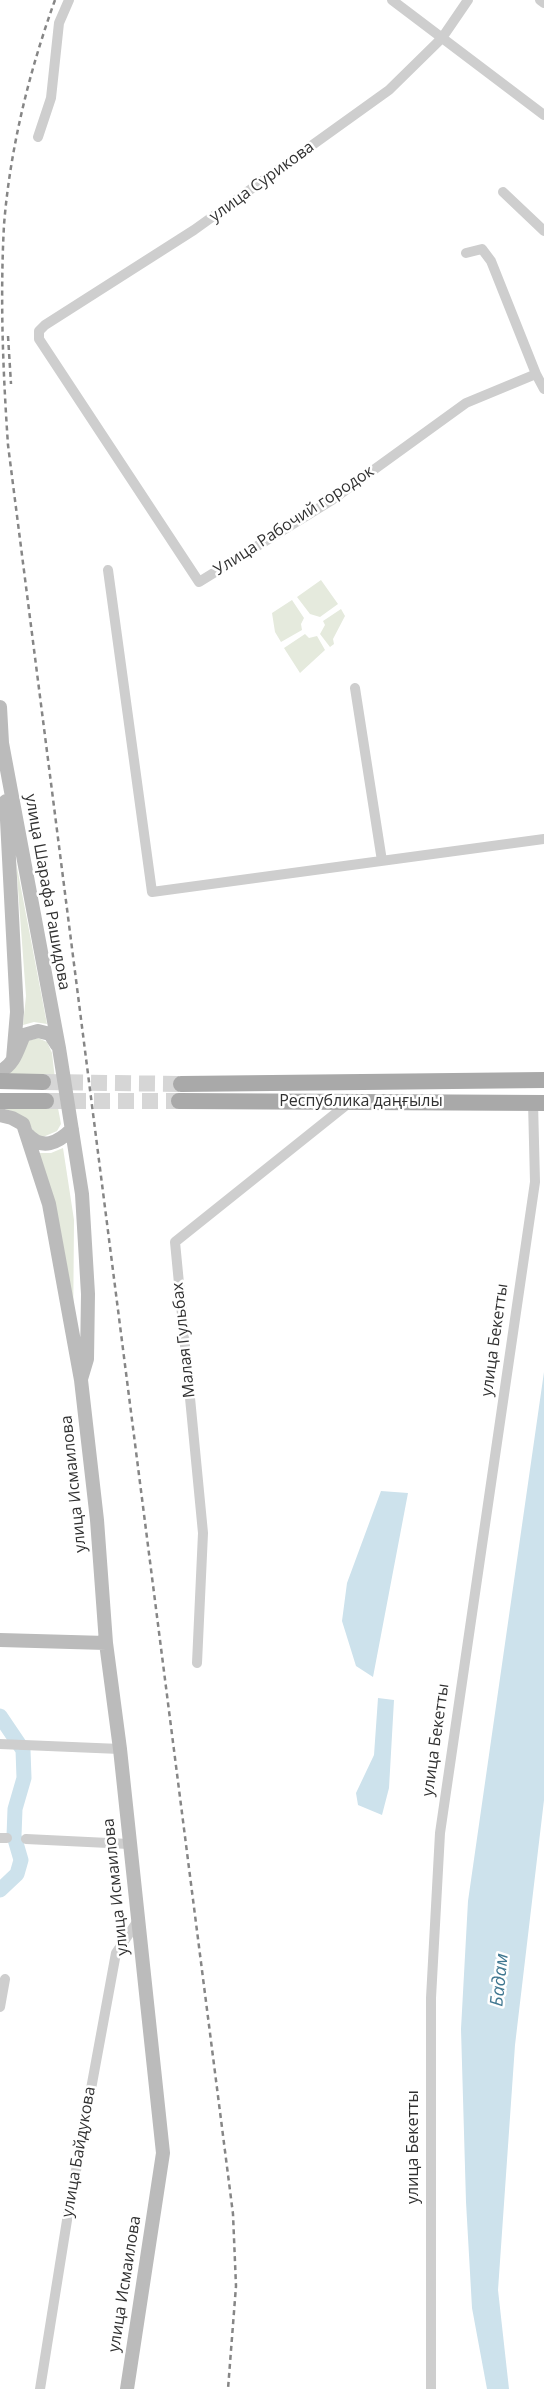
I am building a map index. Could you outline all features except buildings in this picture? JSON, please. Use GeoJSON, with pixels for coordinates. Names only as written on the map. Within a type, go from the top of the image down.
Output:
{"type":"FeatureCollection","features":[{"type":"Feature","properties":{"kind":"main road","name":"улица Шарафа Рашидова"},"geometry":{"type":"LineString","coordinates":[[0,707],[16,1012],[13,1059]]}},
{"type":"Feature","properties":{"kind":"main road","name":"улица Шарафа Рашидова"},"geometry":{"type":"LineString","coordinates":[[2,743],[59,1048]]}},
{"type":"Feature","properties":{"kind":"main road"},"geometry":{"type":"LineString","coordinates":[[0,1072],[7,1069],[24,1035],[38,1031],[50,1034],[59,1048]]}},
{"type":"Feature","properties":{"kind":"main road","name":"улица Исмаилова"},"geometry":{"type":"LineString","coordinates":[[59,1048],[82,1194],[88,1294],[87,1359],[81,1380]]}},
{"type":"Feature","properties":{"kind":"main road"},"geometry":{"type":"LineString","coordinates":[[540,1102],[544,1079]]}},
{"type":"Feature","properties":{"kind":"main road","name":"Республика даңғылы"},"geometry":{"type":"LineString","coordinates":[[181,1084],[544,1079]]}},
{"type":"Feature","properties":{"kind":"main road"},"geometry":{"type":"LineString","coordinates":[[0,1082],[43,1082]]}},
{"type":"Feature","properties":{"kind":"main road"},"geometry":{"type":"LineString","coordinates":[[0,1101],[46,1100]]}},
{"type":"Feature","properties":{"kind":"main road","name":"Республика даңғылы"},"geometry":{"type":"LineString","coordinates":[[179,1101],[540,1102]]}},
{"type":"Feature","properties":{"kind":"main road","name":"улица Исмаилова"},"geometry":{"type":"LineString","coordinates":[[0,1115],[12,1118],[23,1124],[49,1204],[81,1380],[96,1520],[106,1643],[120,1749],[163,2153],[127,2389]]}},
{"type":"Feature","properties":{"kind":"main road"},"geometry":{"type":"LineString","coordinates":[[27,1134],[34,1141],[43,1145],[56,1142],[72,1129]]}},
{"type":"Feature","properties":{"kind":"main road"},"geometry":{"type":"LineString","coordinates":[[0,1640],[106,1643]]}},
{"type":"Feature","properties":{"kind":"street"},"geometry":{"type":"LineString","coordinates":[[38,137],[51,98],[59,23],[69,0]]}},
{"type":"Feature","properties":{"kind":"street"},"geometry":{"type":"LineString","coordinates":[[392,0],[544,115]]}},
{"type":"Feature","properties":{"kind":"street","name":"улица Сурикова"},"geometry":{"type":"LineString","coordinates":[[39,339],[40,331],[45,325],[194,230],[389,90],[442,38],[468,0]]}},
{"type":"Feature","properties":{"kind":"street"},"geometry":{"type":"LineString","coordinates":[[540,0],[544,3]]}},
{"type":"Feature","properties":{"kind":"street"},"geometry":{"type":"LineString","coordinates":[[503,192],[544,231]]}},
{"type":"Feature","properties":{"kind":"street"},"geometry":{"type":"LineString","coordinates":[[466,253],[482,249],[491,261],[536,374],[544,389]]}},
{"type":"Feature","properties":{"kind":"street","name":"Улица Рабочий городок"},"geometry":{"type":"LineString","coordinates":[[39,339],[199,582],[332,500],[466,403],[536,374]]}},
{"type":"Feature","properties":{"kind":"street"},"geometry":{"type":"LineString","coordinates":[[108,570],[152,892],[544,839]]}},
{"type":"Feature","properties":{"kind":"street"},"geometry":{"type":"LineString","coordinates":[[355,688],[382,861]]}},
{"type":"Feature","properties":{"kind":"street","name":"Малая Гульбах"},"geometry":{"type":"LineString","coordinates":[[197,1663],[203,1533],[175,1242],[351,1101]]}},
{"type":"Feature","properties":{"kind":"street","name":"улица Бекетты"},"geometry":{"type":"LineString","coordinates":[[431,2389],[432,1998],[440,1833],[536,1182],[540,1102]]}},
{"type":"Feature","properties":{"kind":"street"},"geometry":{"type":"LineString","coordinates":[[0,1744],[120,1749]]}},
{"type":"Feature","properties":{"kind":"street"},"geometry":{"type":"LineString","coordinates":[[26,1839],[129,1844]]}},
{"type":"Feature","properties":{"kind":"street","name":"улица Байдукова"},"geometry":{"type":"LineString","coordinates":[[40,2389],[68,2214],[116,1953],[137,1922]]}},
{"type":"Feature","properties":{"kind":"street"},"geometry":{"type":"LineString","coordinates":[[0,2007],[5,1979]]}},
{"type":"Feature","properties":{"kind":"street"},"geometry":{"type":"LineString","coordinates":[[43,2378],[51,2389]]}},
{"type":"Feature","properties":{"kind":"shaded area"},"geometry":{"type":"Polygon","coordinates":[[[321,580],[338,604],[320,617],[310,614],[297,597],[321,580]]]}},
{"type":"Feature","properties":{"kind":"shaded area"},"geometry":{"type":"Polygon","coordinates":[[[292,600],[304,618],[301,624],[302,630],[281,642],[275,632],[272,613],[292,600]]]}},
{"type":"Feature","properties":{"kind":"shaded area"},"geometry":{"type":"Polygon","coordinates":[[[341,609],[345,616],[333,639],[334,644],[330,647],[320,634],[325,625],[323,621],[341,609]]]}},
{"type":"Feature","properties":{"kind":"shaded area"},"geometry":{"type":"Polygon","coordinates":[[[305,634],[309,638],[317,636],[325,650],[300,673],[284,648],[305,634]]]}},
{"type":"Feature","properties":{"kind":"shaded area"},"geometry":{"type":"Polygon","coordinates":[[[16,862],[47,1024],[34,1022],[23,1025],[26,996],[16,862]]]}},
{"type":"Feature","properties":{"kind":"shaded area"},"geometry":{"type":"Polygon","coordinates":[[[38,1038],[47,1042],[52,1053],[55,1079],[0,1081],[0,1077],[11,1071],[18,1063],[28,1041],[38,1038]]]}},
{"type":"Feature","properties":{"kind":"shaded area"},"geometry":{"type":"Polygon","coordinates":[[[58,1108],[61,1124],[57,1131],[43,1137],[34,1133],[23,1117],[5,1109],[58,1108]]]}},
{"type":"Feature","properties":{"kind":"shaded area"},"geometry":{"type":"Polygon","coordinates":[[[63,1148],[74,1220],[73,1337],[39,1153],[51,1153],[63,1148]]]}},
{"type":"Feature","properties":{"kind":"water","name":"Бадам"},"geometry":{"type":"Polygon","coordinates":[[[544,1372],[544,1800],[515,2045],[498,2290],[509,2389],[487,2389],[472,2308],[466,2202],[461,2029],[468,1901],[544,1372]]]}},
{"type":"Feature","properties":{"kind":"water"},"geometry":{"type":"Polygon","coordinates":[[[381,1491],[408,1493],[373,1677],[356,1666],[342,1621],[347,1583],[381,1491]]]}},
{"type":"Feature","properties":{"kind":"water"},"geometry":{"type":"Polygon","coordinates":[[[378,1698],[394,1700],[389,1788],[382,1815],[358,1805],[356,1793],[374,1755],[378,1698]]]}},
{"type":"Feature","properties":{"kind":"waterway"},"geometry":{"type":"LineString","coordinates":[[0,1716],[23,1750],[24,1778],[15,1809],[14,1836],[21,1860],[17,1874],[0,1890]]}},
{"type":"Feature","properties":{"kind":"tunnel"},"geometry":{"type":"LineString","coordinates":[[43,1082],[181,1084]]}},
{"type":"Feature","properties":{"kind":"tunnel"},"geometry":{"type":"LineString","coordinates":[[46,1101],[179,1101]]}},
{"type":"Feature","properties":{"kind":"railway"},"geometry":{"type":"LineString","coordinates":[[55,0],[37,55],[22,111],[7,196],[4,225],[2,308],[8,445],[233,2214],[236,2286],[228,2389]]}},
{"type":"Feature","properties":{"kind":"railway"},"geometry":{"type":"LineString","coordinates":[[8,336],[11,384]]}}]}
